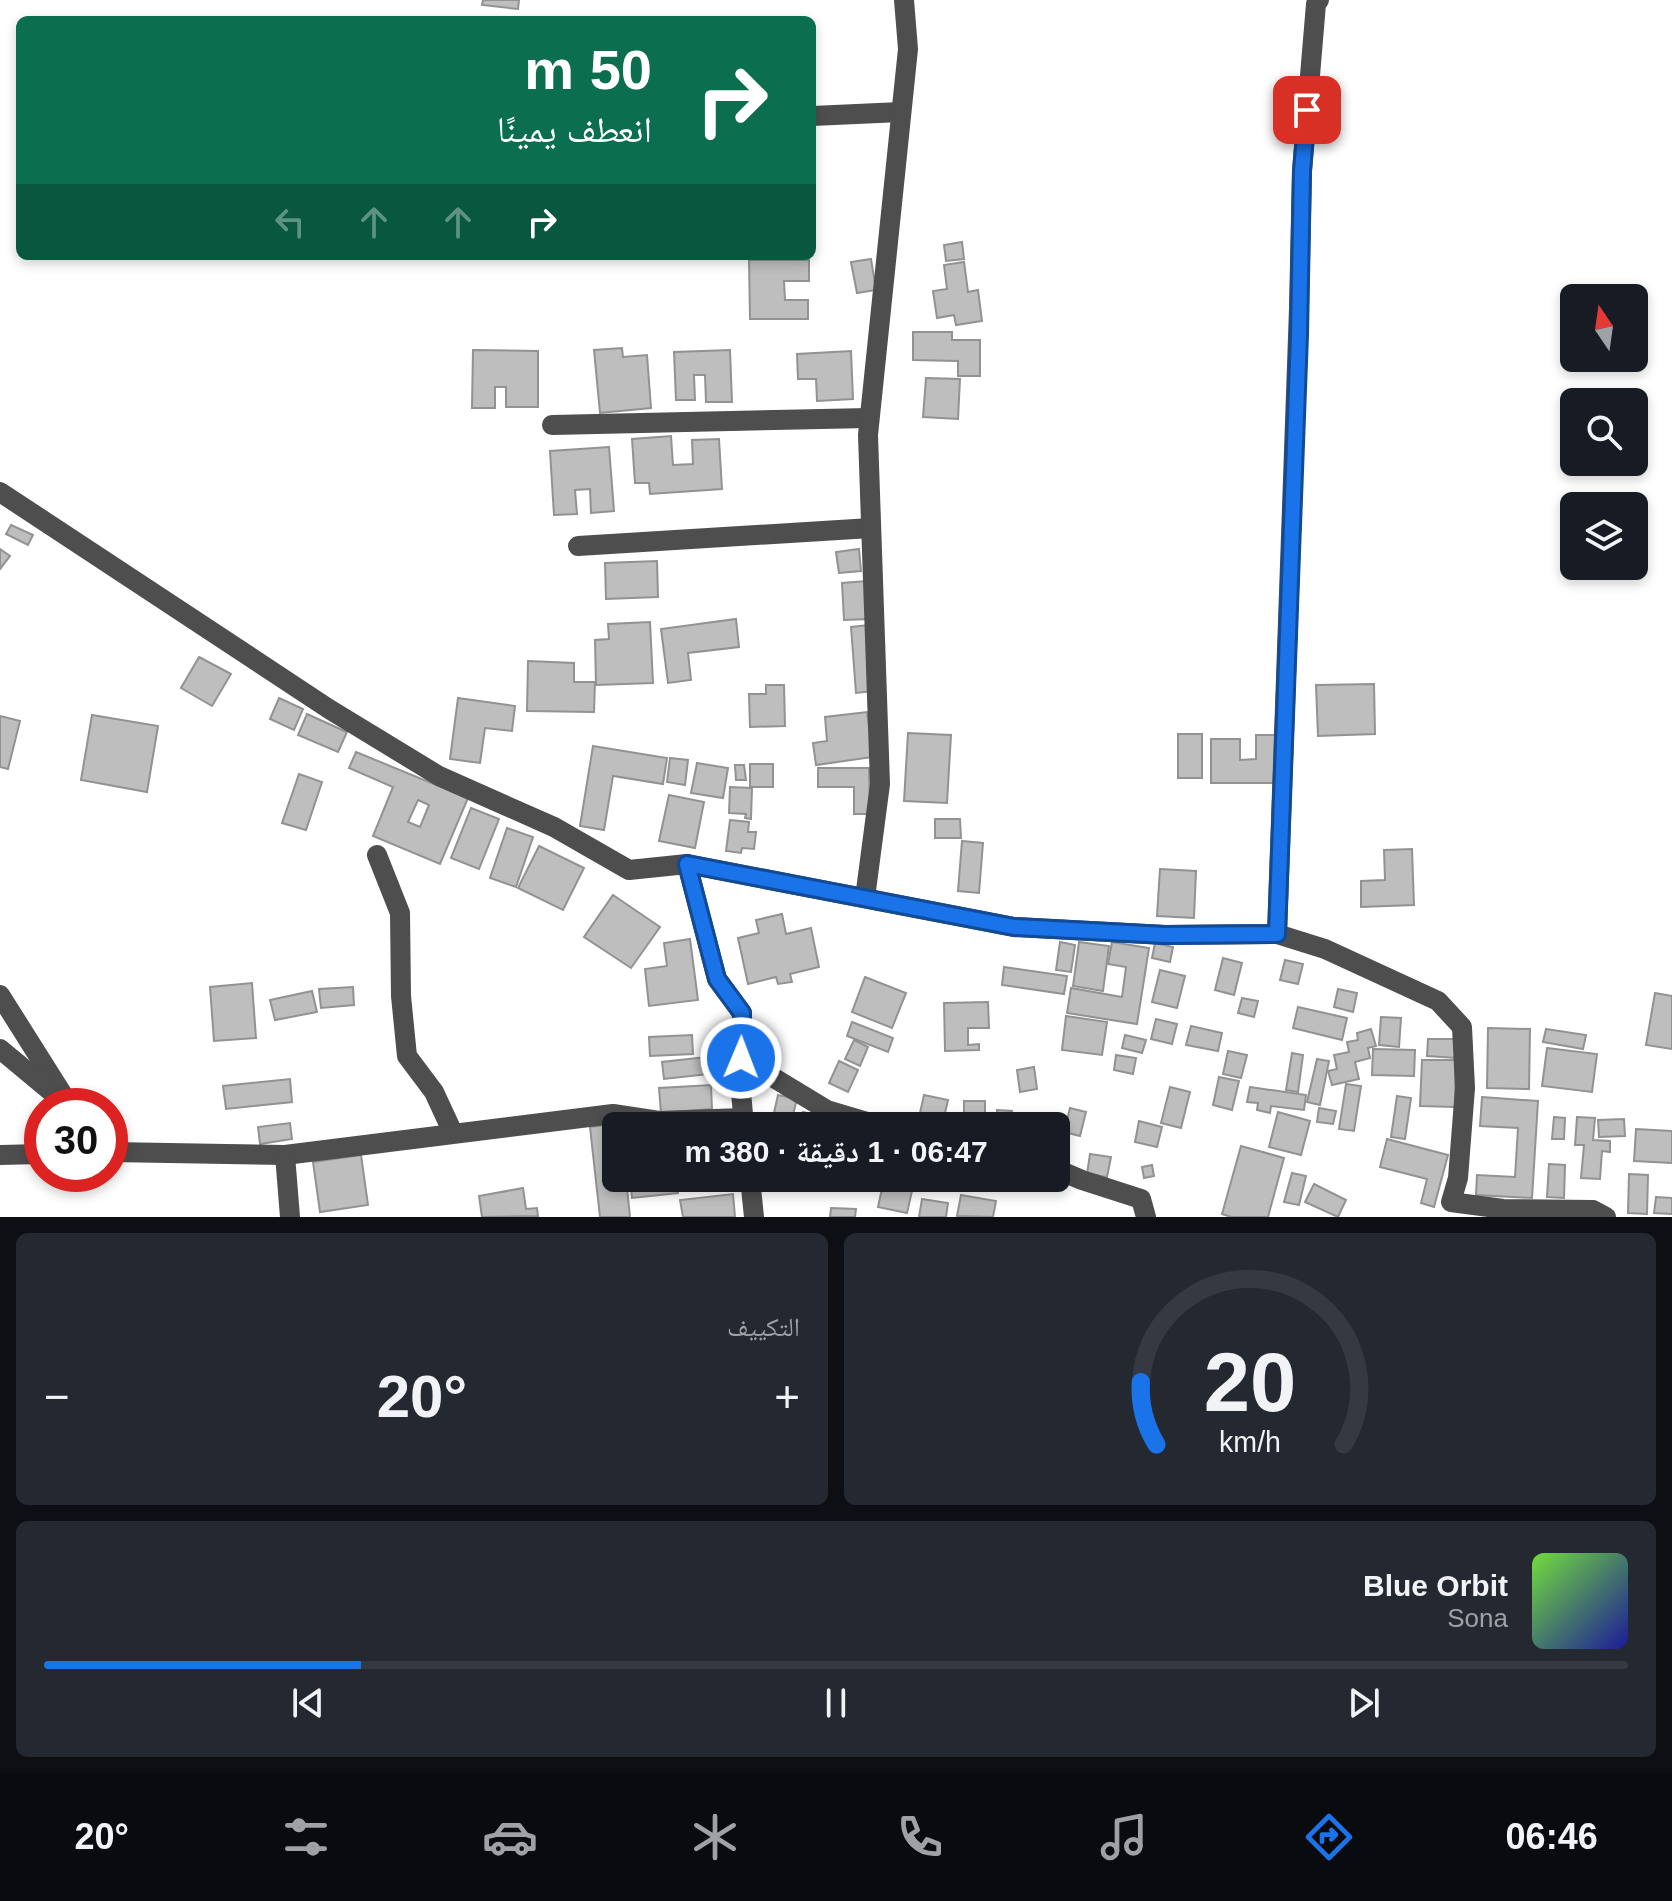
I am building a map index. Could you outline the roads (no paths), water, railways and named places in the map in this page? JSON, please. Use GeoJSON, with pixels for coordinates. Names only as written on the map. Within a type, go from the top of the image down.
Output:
{"type":"FeatureCollection","features":[{"type":"Feature","properties":{"kind":"street"},"geometry":{"type":"LineString","coordinates":[[865,898],[880,784],[869,418],[908,49],[904,0]]}},
{"type":"Feature","properties":{"kind":"street"},"geometry":{"type":"LineString","coordinates":[[1277,934],[1302,171],[1316,4],[1319,0]]}},
{"type":"Feature","properties":{"kind":"street"},"geometry":{"type":"LineString","coordinates":[[816,116],[901,112]]}},
{"type":"Feature","properties":{"kind":"street"},"geometry":{"type":"LineString","coordinates":[[552,425],[869,418]]}},
{"type":"Feature","properties":{"kind":"street"},"geometry":{"type":"LineString","coordinates":[[0,492],[329,709],[439,776],[554,827],[629,870],[687,864],[1014,927],[1165,935],[1277,934],[1325,949],[1438,1001],[1462,1027],[1465,1088],[1458,1178],[1451,1209],[1593,1210],[1606,1217]]}},
{"type":"Feature","properties":{"kind":"street"},"geometry":{"type":"LineString","coordinates":[[578,546],[871,528]]}},
{"type":"Feature","properties":{"kind":"street"},"geometry":{"type":"LineString","coordinates":[[377,855],[400,913],[401,996],[407,1056],[434,1092],[453,1133]]}},
{"type":"Feature","properties":{"kind":"street"},"geometry":{"type":"LineString","coordinates":[[687,864],[717,979],[742,1013],[744,1112]]}},
{"type":"Feature","properties":{"kind":"street"},"geometry":{"type":"LineString","coordinates":[[0,995],[58,1088]]}},
{"type":"Feature","properties":{"kind":"street"},"geometry":{"type":"LineString","coordinates":[[0,1049],[47,1088]]}},
{"type":"Feature","properties":{"kind":"street"},"geometry":{"type":"LineString","coordinates":[[741,1058],[834,1112]]}},
{"type":"Feature","properties":{"kind":"street"},"geometry":{"type":"LineString","coordinates":[[128,1149],[285,1155],[602,1115]]}},
{"type":"Feature","properties":{"kind":"street"},"geometry":{"type":"LineString","coordinates":[[0,1155],[24,1154]]}},
{"type":"Feature","properties":{"kind":"street"},"geometry":{"type":"LineString","coordinates":[[285,1155],[290,1217]]}},
{"type":"Feature","properties":{"kind":"street"},"geometry":{"type":"LineString","coordinates":[[1070,1175],[1141,1199],[1146,1217]]}},
{"type":"Feature","properties":{"kind":"street"},"geometry":{"type":"LineString","coordinates":[[751,1192],[754,1217]]}}]}
